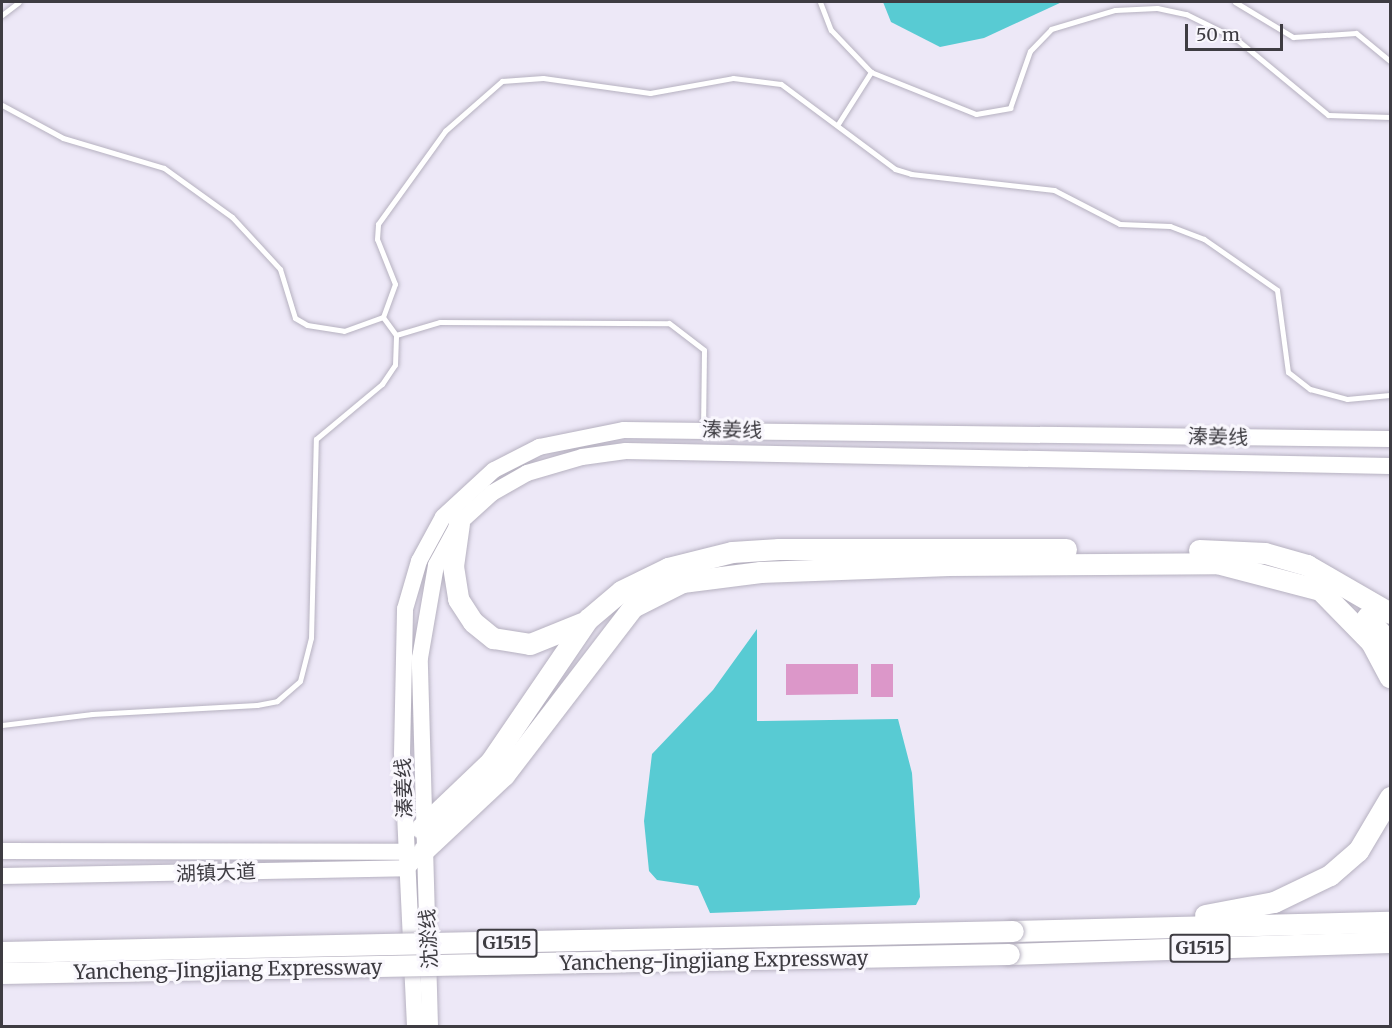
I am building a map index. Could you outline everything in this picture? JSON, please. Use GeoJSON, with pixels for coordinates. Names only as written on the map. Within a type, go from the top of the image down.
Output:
{"type":"FeatureCollection","features":[{"type":"Feature","properties":{"kind":"highway"},"geometry":{"type":"LineString","coordinates":[[459,523],[453,566],[458,599],[473,622],[493,638],[530,644],[561,636],[588,620],[621,591],[668,568],[732,552],[779,549],[1220,549],[1286,559],[1351,587],[1390,613]]}},
{"type":"Feature","properties":{"kind":"highway"},"geometry":{"type":"LineString","coordinates":[[412,857],[504,775],[573,678],[633,607],[682,582],[760,572],[1177,561],[1253,569],[1320,590],[1360,611],[1390,643]]}},
{"type":"Feature","properties":{"kind":"highway"},"geometry":{"type":"LineString","coordinates":[[1351,587],[1390,628]]}},
{"type":"Feature","properties":{"kind":"highway"},"geometry":{"type":"LineString","coordinates":[[1320,590],[1371,642],[1390,677]]}},
{"type":"Feature","properties":{"kind":"highway"},"geometry":{"type":"LineString","coordinates":[[421,828],[490,761],[588,620]]}},
{"type":"Feature","properties":{"kind":"highway"},"geometry":{"type":"LineString","coordinates":[[1100,928],[1213,915],[1305,890],[1358,851],[1390,797]]}},
{"type":"Feature","properties":{"kind":"highway","name":"Yancheng-Jingjiang Expressway"},"geometry":{"type":"LineString","coordinates":[[2,952],[1390,922]]}},
{"type":"Feature","properties":{"kind":"highway","name":"Yancheng-Jingjiang Expressway"},"geometry":{"type":"LineString","coordinates":[[2,973],[1009,954],[1390,942]]}},
{"type":"Feature","properties":{"kind":"highway"},"geometry":{"type":"LineString","coordinates":[[1366,943],[1390,948]]}},
{"type":"Feature","properties":{"kind":"main road","name":"溱姜线"},"geometry":{"type":"LineString","coordinates":[[412,857],[405,609],[419,561],[443,517],[476,483],[539,447],[624,430],[703,429],[1390,439]]}},
{"type":"Feature","properties":{"kind":"main road","name":"溱姜线"},"geometry":{"type":"LineString","coordinates":[[412,857],[421,828],[420,658],[426,612],[436,565],[459,523],[492,493],[527,473],[626,451],[1390,466]]}},
{"type":"Feature","properties":{"kind":"main road","name":"湖镇大道"},"geometry":{"type":"LineString","coordinates":[[2,851],[412,857]]}},
{"type":"Feature","properties":{"kind":"main road","name":"湖镇大道"},"geometry":{"type":"LineString","coordinates":[[2,876],[412,857]]}},
{"type":"Feature","properties":{"kind":"main road","name":"沈淤线"},"geometry":{"type":"LineString","coordinates":[[412,857],[415,1026]]}},
{"type":"Feature","properties":{"kind":"main road","name":"沈淤线"},"geometry":{"type":"LineString","coordinates":[[412,857],[430,1026]]}},
{"type":"Feature","properties":{"kind":"lane"},"geometry":{"type":"LineString","coordinates":[[2,15],[20,2]]}},
{"type":"Feature","properties":{"kind":"lane"},"geometry":{"type":"LineString","coordinates":[[820,2],[831,30],[872,72],[976,114],[1000,113],[1016,98],[1030,51],[1051,29],[1115,10],[1157,5],[1186,14],[1235,38],[1328,115],[1390,117]]}},
{"type":"Feature","properties":{"kind":"lane"},"geometry":{"type":"LineString","coordinates":[[1235,2],[1293,37],[1356,33],[1390,61]]}},
{"type":"Feature","properties":{"kind":"lane"},"geometry":{"type":"LineString","coordinates":[[838,124],[872,72]]}},
{"type":"Feature","properties":{"kind":"lane"},"geometry":{"type":"LineString","coordinates":[[2,105],[63,138],[164,168],[232,217],[280,269],[295,318],[307,325],[344,331],[383,317],[393,297],[392,268],[381,249],[378,224],[389,204],[416,176],[445,131],[502,81],[543,78],[650,93],[756,78],[781,84],[911,174],[1053,190],[1120,224],[1170,226],[1204,238],[1277,290],[1288,372],[1310,389],[1347,399],[1390,395]]}},
{"type":"Feature","properties":{"kind":"lane"},"geometry":{"type":"LineString","coordinates":[[2,725],[92,714],[257,705],[290,693],[308,664],[311,638],[316,439],[390,376],[396,335],[383,317]]}},
{"type":"Feature","properties":{"kind":"lane"},"geometry":{"type":"LineString","coordinates":[[396,335],[440,322],[669,323],[704,350],[703,429]]}},
{"type":"Feature","properties":{"kind":"water"},"geometry":{"type":"Polygon","coordinates":[[[883,2],[1062,2],[984,38],[940,47],[891,22],[883,2]]]}},
{"type":"Feature","properties":{"kind":"water"},"geometry":{"type":"Polygon","coordinates":[[[757,629],[757,721],[898,719],[912,773],[920,897],[916,905],[710,913],[698,886],[657,880],[649,871],[644,821],[652,754],[713,690],[757,629]]]}},
{"type":"Feature","properties":{"kind":"building"},"geometry":{"type":"Polygon","coordinates":[[[786,664],[858,664],[858,694],[786,695],[786,664]]]}},
{"type":"Feature","properties":{"kind":"building"},"geometry":{"type":"Polygon","coordinates":[[[871,664],[893,664],[893,697],[871,697],[871,664]]]}}]}
